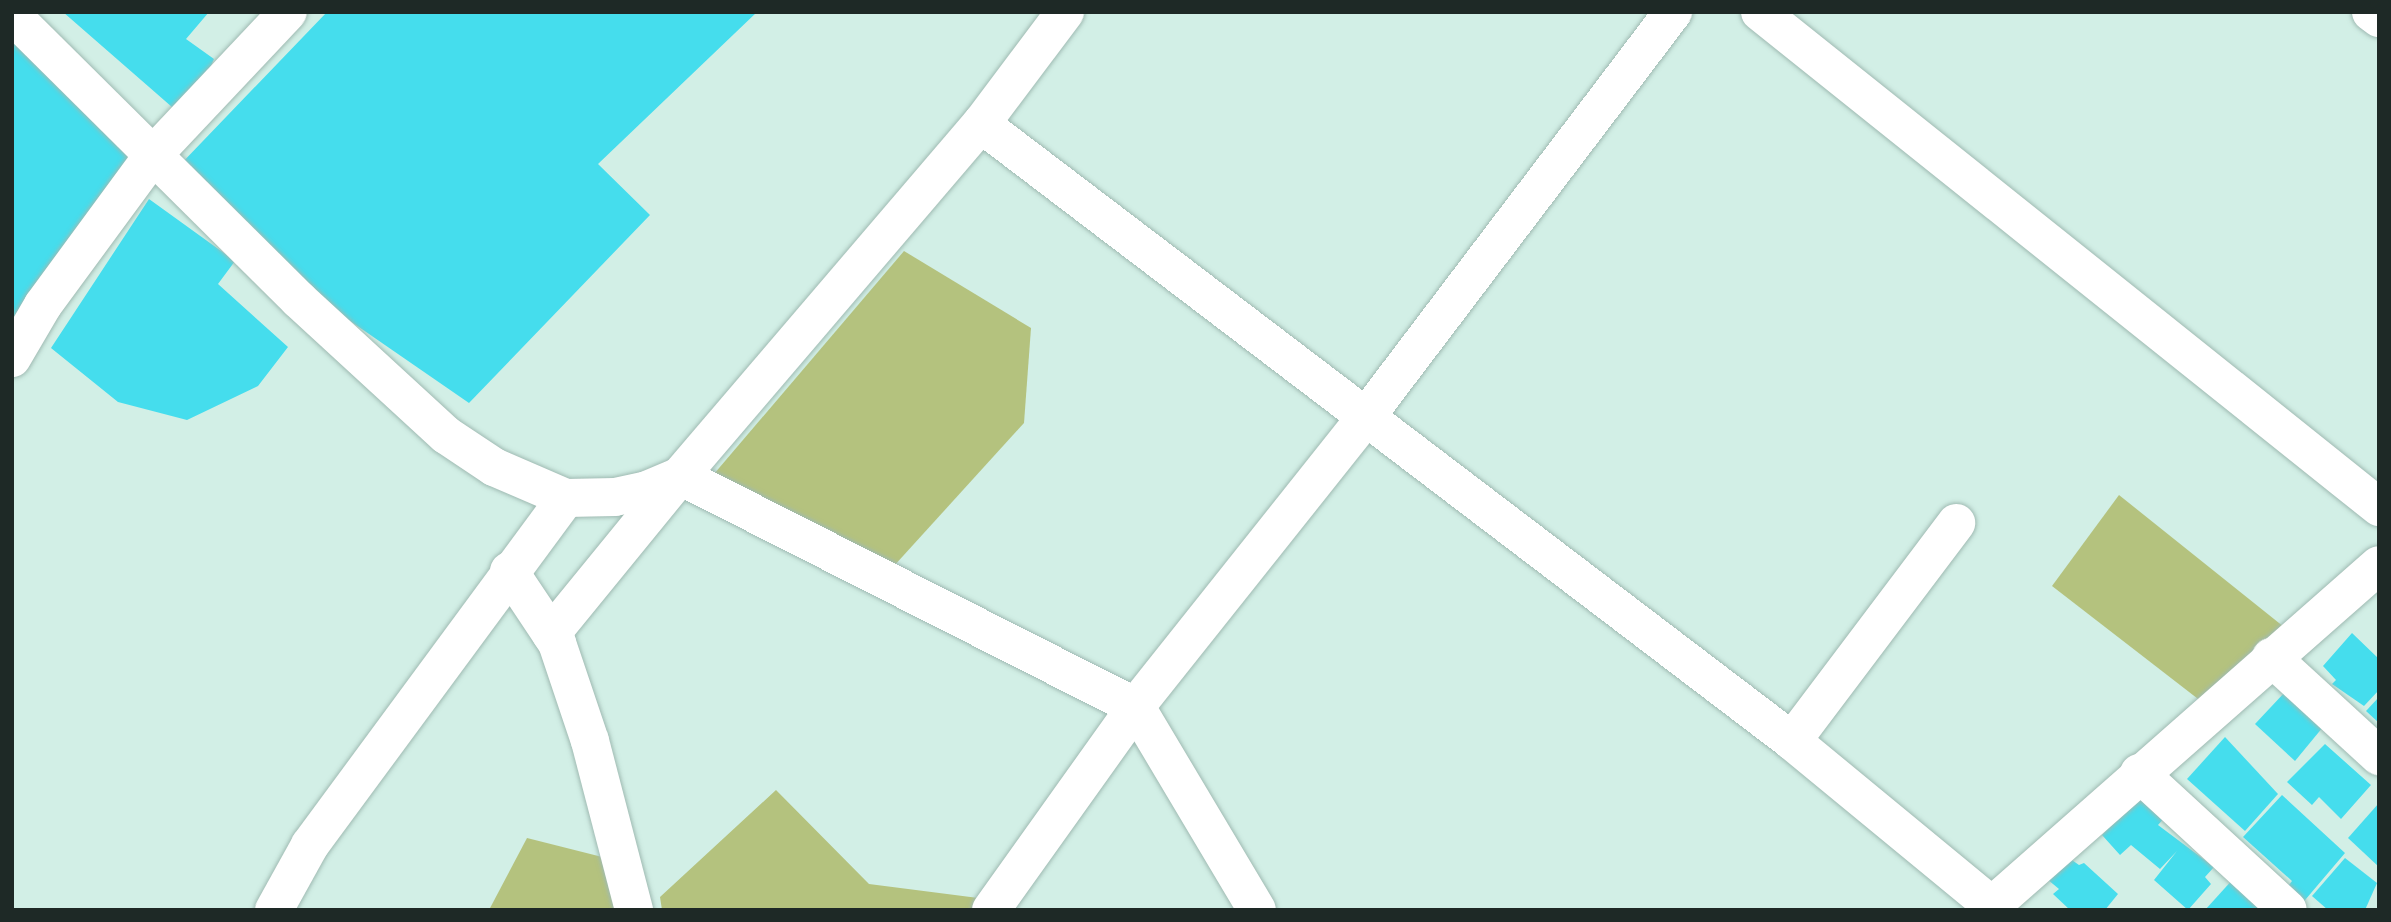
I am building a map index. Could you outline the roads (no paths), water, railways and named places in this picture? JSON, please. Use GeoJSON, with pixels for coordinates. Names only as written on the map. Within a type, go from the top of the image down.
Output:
{"type":"FeatureCollection","features":[{"type":"Feature","properties":{"kind":"street"},"geometry":{"type":"LineString","coordinates":[[12,358],[43,304],[154,154],[288,12]]}},
{"type":"Feature","properties":{"kind":"street"},"geometry":{"type":"LineString","coordinates":[[551,634],[680,476],[981,124],[1038,28],[1065,12]]}},
{"type":"Feature","properties":{"kind":"street"},"geometry":{"type":"LineString","coordinates":[[991,910],[1136,707],[1365,418],[1673,12]]}},
{"type":"Feature","properties":{"kind":"street"},"geometry":{"type":"LineString","coordinates":[[1760,12],[2379,507]]}},
{"type":"Feature","properties":{"kind":"street"},"geometry":{"type":"LineString","coordinates":[[2371,12],[2379,18]]}},
{"type":"Feature","properties":{"kind":"street"},"geometry":{"type":"LineString","coordinates":[[12,15],[374,373],[446,435],[494,467],[566,498],[615,497],[647,490],[680,476],[1136,707],[1257,910]]}},
{"type":"Feature","properties":{"kind":"street"},"geometry":{"type":"LineString","coordinates":[[981,124],[1792,741],[1992,908],[2138,773],[2379,565]]}},
{"type":"Feature","properties":{"kind":"street"},"geometry":{"type":"LineString","coordinates":[[274,910],[310,845],[509,571],[566,498]]}},
{"type":"Feature","properties":{"kind":"street"},"geometry":{"type":"LineString","coordinates":[[1792,741],[1956,523]]}},
{"type":"Feature","properties":{"kind":"street"},"geometry":{"type":"LineString","coordinates":[[509,571],[551,634],[590,741],[634,910]]}},
{"type":"Feature","properties":{"kind":"street"},"geometry":{"type":"LineString","coordinates":[[2271,657],[2379,756]]}},
{"type":"Feature","properties":{"kind":"street"},"geometry":{"type":"LineString","coordinates":[[2138,773],[2288,910]]}}]}
